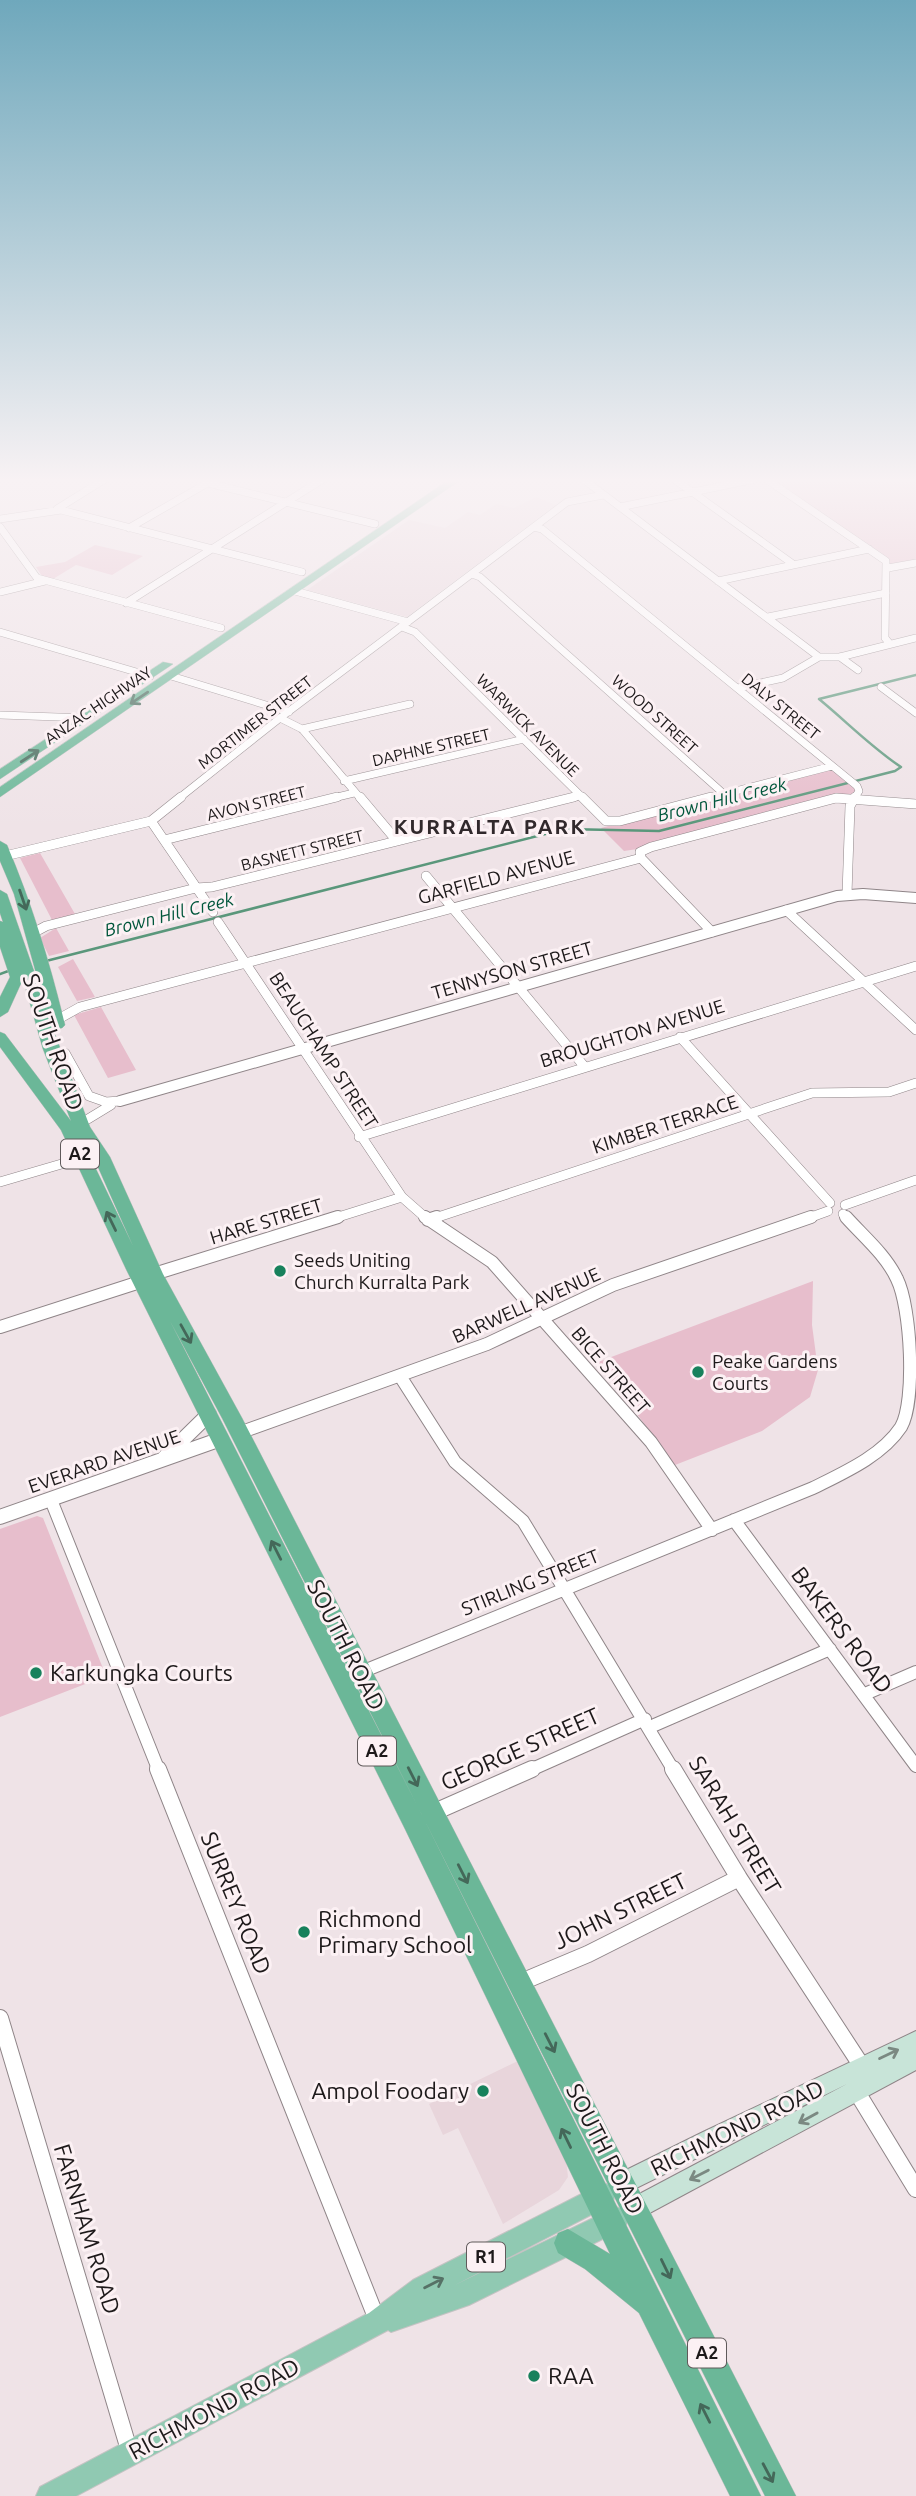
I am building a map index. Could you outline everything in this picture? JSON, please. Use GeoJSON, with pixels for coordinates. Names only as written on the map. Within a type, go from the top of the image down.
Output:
{"type":"FeatureCollection","features":[{"type":"Feature","properties":{"kind":"highway","name":"ANZAC HIGHWAY"},"geometry":{"type":"LineString","coordinates":[[0,775],[60,737],[64,740],[171,676],[221,628],[269,595]]}},
{"type":"Feature","properties":{"kind":"highway"},"geometry":{"type":"LineString","coordinates":[[194,653],[209,649],[288,595]]}},
{"type":"Feature","properties":{"kind":"highway"},"geometry":{"type":"LineString","coordinates":[[257,604],[271,607]]}},
{"type":"Feature","properties":{"kind":"highway","name":"ANZAC HIGHWAY"},"geometry":{"type":"LineString","coordinates":[[0,793],[150,676],[174,659],[194,653]]}},
{"type":"Feature","properties":{"kind":"highway"},"geometry":{"type":"LineString","coordinates":[[0,802],[29,773]]}},
{"type":"Feature","properties":{"kind":"highway"},"geometry":{"type":"LineString","coordinates":[[2,850],[40,930],[28,967],[55,1021],[103,1157]]}},
{"type":"Feature","properties":{"kind":"highway","name":"SOUTH ROAD"},"geometry":{"type":"LineString","coordinates":[[0,894],[28,967],[51,1049],[82,1128],[103,1157],[148,1278],[209,1415],[230,1436]]}},
{"type":"Feature","properties":{"kind":"highway","name":"SOUTH ROAD"},"geometry":{"type":"LineString","coordinates":[[0,925],[28,967]]}},
{"type":"Feature","properties":{"kind":"highway","name":"SOUTH ROAD"},"geometry":{"type":"LineString","coordinates":[[2,1004],[28,967]]}},
{"type":"Feature","properties":{"kind":"highway","name":"SOUTH ROAD"},"geometry":{"type":"LineString","coordinates":[[0,1037],[43,1091],[69,1130],[230,1436],[422,1817],[597,2199],[746,2496]]}},
{"type":"Feature","properties":{"kind":"highway","name":"SOUTH ROAD"},"geometry":{"type":"LineString","coordinates":[[422,1817],[519,1983],[781,2496]]}},
{"type":"Feature","properties":{"kind":"highway"},"geometry":{"type":"LineString","coordinates":[[568,2243],[595,2259],[652,2308]]}},
{"type":"Feature","properties":{"kind":"main road","name":"RICHMOND ROAD"},"geometry":{"type":"LineString","coordinates":[[49,2496],[378,2322],[422,2289],[597,2199],[629,2196],[859,2079],[916,2041]]}},
{"type":"Feature","properties":{"kind":"main road","name":"RICHMOND ROAD"},"geometry":{"type":"LineString","coordinates":[[859,2079],[916,2059]]}},
{"type":"Feature","properties":{"kind":"main road","name":"RICHMOND ROAD"},"geometry":{"type":"LineString","coordinates":[[378,2322],[460,2296],[609,2224],[629,2196]]}},
{"type":"Feature","properties":{"kind":"street"},"geometry":{"type":"LineString","coordinates":[[99,595],[221,628]]}},
{"type":"Feature","properties":{"kind":"street"},"geometry":{"type":"LineString","coordinates":[[127,603],[139,595]]}},
{"type":"Feature","properties":{"kind":"street","name":"WARWICK AVENUE"},"geometry":{"type":"LineString","coordinates":[[310,595],[405,624],[601,818],[620,821],[724,793]]}},
{"type":"Feature","properties":{"kind":"street","name":"MORTIMER STREET"},"geometry":{"type":"LineString","coordinates":[[2,850],[150,821],[280,718],[443,595]]}},
{"type":"Feature","properties":{"kind":"street","name":"WOOD STREET"},"geometry":{"type":"LineString","coordinates":[[500,595],[724,793]]}},
{"type":"Feature","properties":{"kind":"street","name":"DALY STREET"},"geometry":{"type":"LineString","coordinates":[[624,595],[858,786],[859,791],[850,806],[847,894]]}},
{"type":"Feature","properties":{"kind":"street"},"geometry":{"type":"LineString","coordinates":[[738,595],[819,657]]}},
{"type":"Feature","properties":{"kind":"street"},"geometry":{"type":"LineString","coordinates":[[768,617],[874,595]]}},
{"type":"Feature","properties":{"kind":"street"},"geometry":{"type":"LineString","coordinates":[[886,595],[885,638],[890,644]]}},
{"type":"Feature","properties":{"kind":"street"},"geometry":{"type":"LineString","coordinates":[[0,632],[150,676]]}},
{"type":"Feature","properties":{"kind":"street"},"geometry":{"type":"LineString","coordinates":[[738,688],[783,678],[819,657],[840,657],[916,638]]}},
{"type":"Feature","properties":{"kind":"street"},"geometry":{"type":"LineString","coordinates":[[840,657],[858,670]]}},
{"type":"Feature","properties":{"kind":"street"},"geometry":{"type":"LineString","coordinates":[[171,676],[289,712]]}},
{"type":"Feature","properties":{"kind":"street"},"geometry":{"type":"LineString","coordinates":[[881,687],[916,713]]}},
{"type":"Feature","properties":{"kind":"street"},"geometry":{"type":"LineString","coordinates":[[302,729],[410,704]]}},
{"type":"Feature","properties":{"kind":"street"},"geometry":{"type":"LineString","coordinates":[[0,715],[88,725]]}},
{"type":"Feature","properties":{"kind":"street"},"geometry":{"type":"LineString","coordinates":[[280,718],[302,729],[397,841]]}},
{"type":"Feature","properties":{"kind":"street","name":"DAPHNE STREET"},"geometry":{"type":"LineString","coordinates":[[344,781],[524,739]]}},
{"type":"Feature","properties":{"kind":"street"},"geometry":{"type":"LineString","coordinates":[[724,793],[832,766]]}},
{"type":"Feature","properties":{"kind":"street","name":"AVON STREET"},"geometry":{"type":"LineString","coordinates":[[164,840],[354,793]]}},
{"type":"Feature","properties":{"kind":"street","name":"BASNETT STREET"},"geometry":{"type":"LineString","coordinates":[[40,930],[196,888],[212,887],[579,796]]}},
{"type":"Feature","properties":{"kind":"street","name":"GARFIELD AVENUE"},"geometry":{"type":"LineString","coordinates":[[55,1021],[80,1007],[641,858],[640,852],[651,847],[836,798],[916,804]]}},
{"type":"Feature","properties":{"kind":"street"},"geometry":{"type":"LineString","coordinates":[[150,821],[213,912]]}},
{"type":"Feature","properties":{"kind":"street"},"geometry":{"type":"LineString","coordinates":[[641,858],[712,932]]}},
{"type":"Feature","properties":{"kind":"street"},"geometry":{"type":"LineString","coordinates":[[426,876],[584,1066]]}},
{"type":"Feature","properties":{"kind":"street","name":"TENNYSON STREET"},"geometry":{"type":"LineString","coordinates":[[88,1119],[103,1108],[120,1101],[786,910],[847,894],[916,898]]}},
{"type":"Feature","properties":{"kind":"street"},"geometry":{"type":"LineString","coordinates":[[786,910],[916,1030]]}},
{"type":"Feature","properties":{"kind":"street","name":"BEAUCHAMP STREET"},"geometry":{"type":"LineString","coordinates":[[218,922],[304,1048],[359,1137],[402,1197]]}},
{"type":"Feature","properties":{"kind":"street","name":"BROUGHTON AVENUE"},"geometry":{"type":"LineString","coordinates":[[359,1137],[916,966]]}},
{"type":"Feature","properties":{"kind":"street"},"geometry":{"type":"LineString","coordinates":[[28,967],[60,1003],[80,1007]]}},
{"type":"Feature","properties":{"kind":"street"},"geometry":{"type":"LineString","coordinates":[[680,1037],[829,1207],[844,1210],[916,1180]]}},
{"type":"Feature","properties":{"kind":"street","name":"TENNYSON STREET"},"geometry":{"type":"LineString","coordinates":[[65,1053],[75,1067],[83,1091],[91,1100],[106,1103],[120,1101]]}},
{"type":"Feature","properties":{"kind":"street","name":"KIMBER TERRACE"},"geometry":{"type":"LineString","coordinates":[[428,1220],[812,1093],[889,1092],[916,1083]]}},
{"type":"Feature","properties":{"kind":"street"},"geometry":{"type":"LineString","coordinates":[[0,1182],[82,1158]]}},
{"type":"Feature","properties":{"kind":"street","name":"BICE STREET"},"geometry":{"type":"LineString","coordinates":[[402,1197],[428,1220],[492,1262],[651,1442],[712,1530]]}},
{"type":"Feature","properties":{"kind":"street","name":"HARE STREET"},"geometry":{"type":"LineString","coordinates":[[0,1327],[402,1197]]}},
{"type":"Feature","properties":{"kind":"street","name":"BARWELL AVENUE"},"geometry":{"type":"LineString","coordinates":[[230,1436],[400,1377],[544,1319],[624,1281],[829,1207]]}},
{"type":"Feature","properties":{"kind":"street"},"geometry":{"type":"LineString","coordinates":[[844,1210],[900,1283],[912,1396],[911,1421]]}},
{"type":"Feature","properties":{"kind":"street","name":"SARAH STREET"},"geometry":{"type":"LineString","coordinates":[[400,1377],[454,1462],[523,1521],[859,2079],[916,2189]]}},
{"type":"Feature","properties":{"kind":"street"},"geometry":{"type":"LineString","coordinates":[[159,1462],[209,1415]]}},
{"type":"Feature","properties":{"kind":"street","name":"STIRLING STREET"},"geometry":{"type":"LineString","coordinates":[[351,1676],[712,1530],[847,1470],[911,1421]]}},
{"type":"Feature","properties":{"kind":"street","name":"EVERARD AVENUE"},"geometry":{"type":"LineString","coordinates":[[0,1517],[230,1436]]}},
{"type":"Feature","properties":{"kind":"street","name":"SURREY ROAD"},"geometry":{"type":"LineString","coordinates":[[51,1500],[378,2322]]}},
{"type":"Feature","properties":{"kind":"street","name":"BAKERS ROAD"},"geometry":{"type":"LineString","coordinates":[[734,1520],[916,1766]]}},
{"type":"Feature","properties":{"kind":"street","name":"GEORGE STREET"},"geometry":{"type":"LineString","coordinates":[[422,1817],[831,1648]]}},
{"type":"Feature","properties":{"kind":"street"},"geometry":{"type":"LineString","coordinates":[[865,1694],[916,1672]]}},
{"type":"Feature","properties":{"kind":"street","name":"JOHN STREET"},"geometry":{"type":"LineString","coordinates":[[519,1983],[588,1954],[739,1878]]}},
{"type":"Feature","properties":{"kind":"street","name":"FARNHAM ROAD"},"geometry":{"type":"LineString","coordinates":[[0,2018],[130,2453]]}},
{"type":"Feature","properties":{"kind":"shaded area"},"geometry":{"type":"Polygon","coordinates":[[[327,595],[436,595],[407,617],[327,595]]]}},
{"type":"Feature","properties":{"kind":"shaded area"},"geometry":{"type":"Polygon","coordinates":[[[832,766],[859,788],[854,798],[836,798],[651,847],[624,851],[601,828],[832,766]]]}},
{"type":"Feature","properties":{"kind":"shaded area"},"geometry":{"type":"Polygon","coordinates":[[[40,853],[75,914],[52,920],[20,858],[40,853]]]}},
{"type":"Feature","properties":{"kind":"shaded area"},"geometry":{"type":"Polygon","coordinates":[[[56,928],[69,951],[49,956],[40,938],[56,928]]]}},
{"type":"Feature","properties":{"kind":"shaded area"},"geometry":{"type":"Polygon","coordinates":[[[73,959],[95,997],[77,1001],[58,967],[73,959]]]}},
{"type":"Feature","properties":{"kind":"shaded area"},"geometry":{"type":"Polygon","coordinates":[[[101,1007],[136,1070],[108,1078],[74,1015],[101,1007]]]}},
{"type":"Feature","properties":{"kind":"shaded area"},"geometry":{"type":"Polygon","coordinates":[[[813,1281],[812,1325],[818,1370],[810,1397],[762,1431],[675,1465],[598,1362],[813,1281]]]}},
{"type":"Feature","properties":{"kind":"shaded area"},"geometry":{"type":"Polygon","coordinates":[[[37,1516],[43,1518],[106,1676],[0,1717],[0,1529],[37,1516]]]}},
{"type":"Feature","properties":{"kind":"shaded area"},"geometry":{"type":"Polygon","coordinates":[[[520,2060],[566,2159],[568,2177],[559,2190],[503,2224],[458,2128],[443,2135],[429,2104],[520,2060]]]}},
{"type":"Feature","properties":{"kind":"waterway","name":"Brown Hill Creek"},"geometry":{"type":"LineString","coordinates":[[46,961],[565,829],[659,831],[895,771],[901,767],[819,699],[916,675]]}},
{"type":"Feature","properties":{"kind":"waterway"},"geometry":{"type":"LineString","coordinates":[[0,974],[11,970]]}},
{"type":"Feature","properties":{"kind":"place","name":"Seeds Uniting Church Kurralta Park"},"geometry":{"type":"Point","coordinates":[280,1271]}},
{"type":"Feature","properties":{"kind":"place","name":"Peake Gardens Courts"},"geometry":{"type":"Point","coordinates":[698,1372]}},
{"type":"Feature","properties":{"kind":"place","name":"Karkungka Courts"},"geometry":{"type":"Point","coordinates":[36,1673]}},
{"type":"Feature","properties":{"kind":"place","name":"Richmond Primary School"},"geometry":{"type":"Point","coordinates":[304,1932]}},
{"type":"Feature","properties":{"kind":"place","name":"Ampol Foodary"},"geometry":{"type":"Point","coordinates":[483,2091]}},
{"type":"Feature","properties":{"kind":"place","name":"RAA"},"geometry":{"type":"Point","coordinates":[534,2376]}},
{"type":"Feature","properties":{"kind":"district","name":"KURRALTA PARK"},"geometry":{"type":"Point","coordinates":[490,827]}}]}
